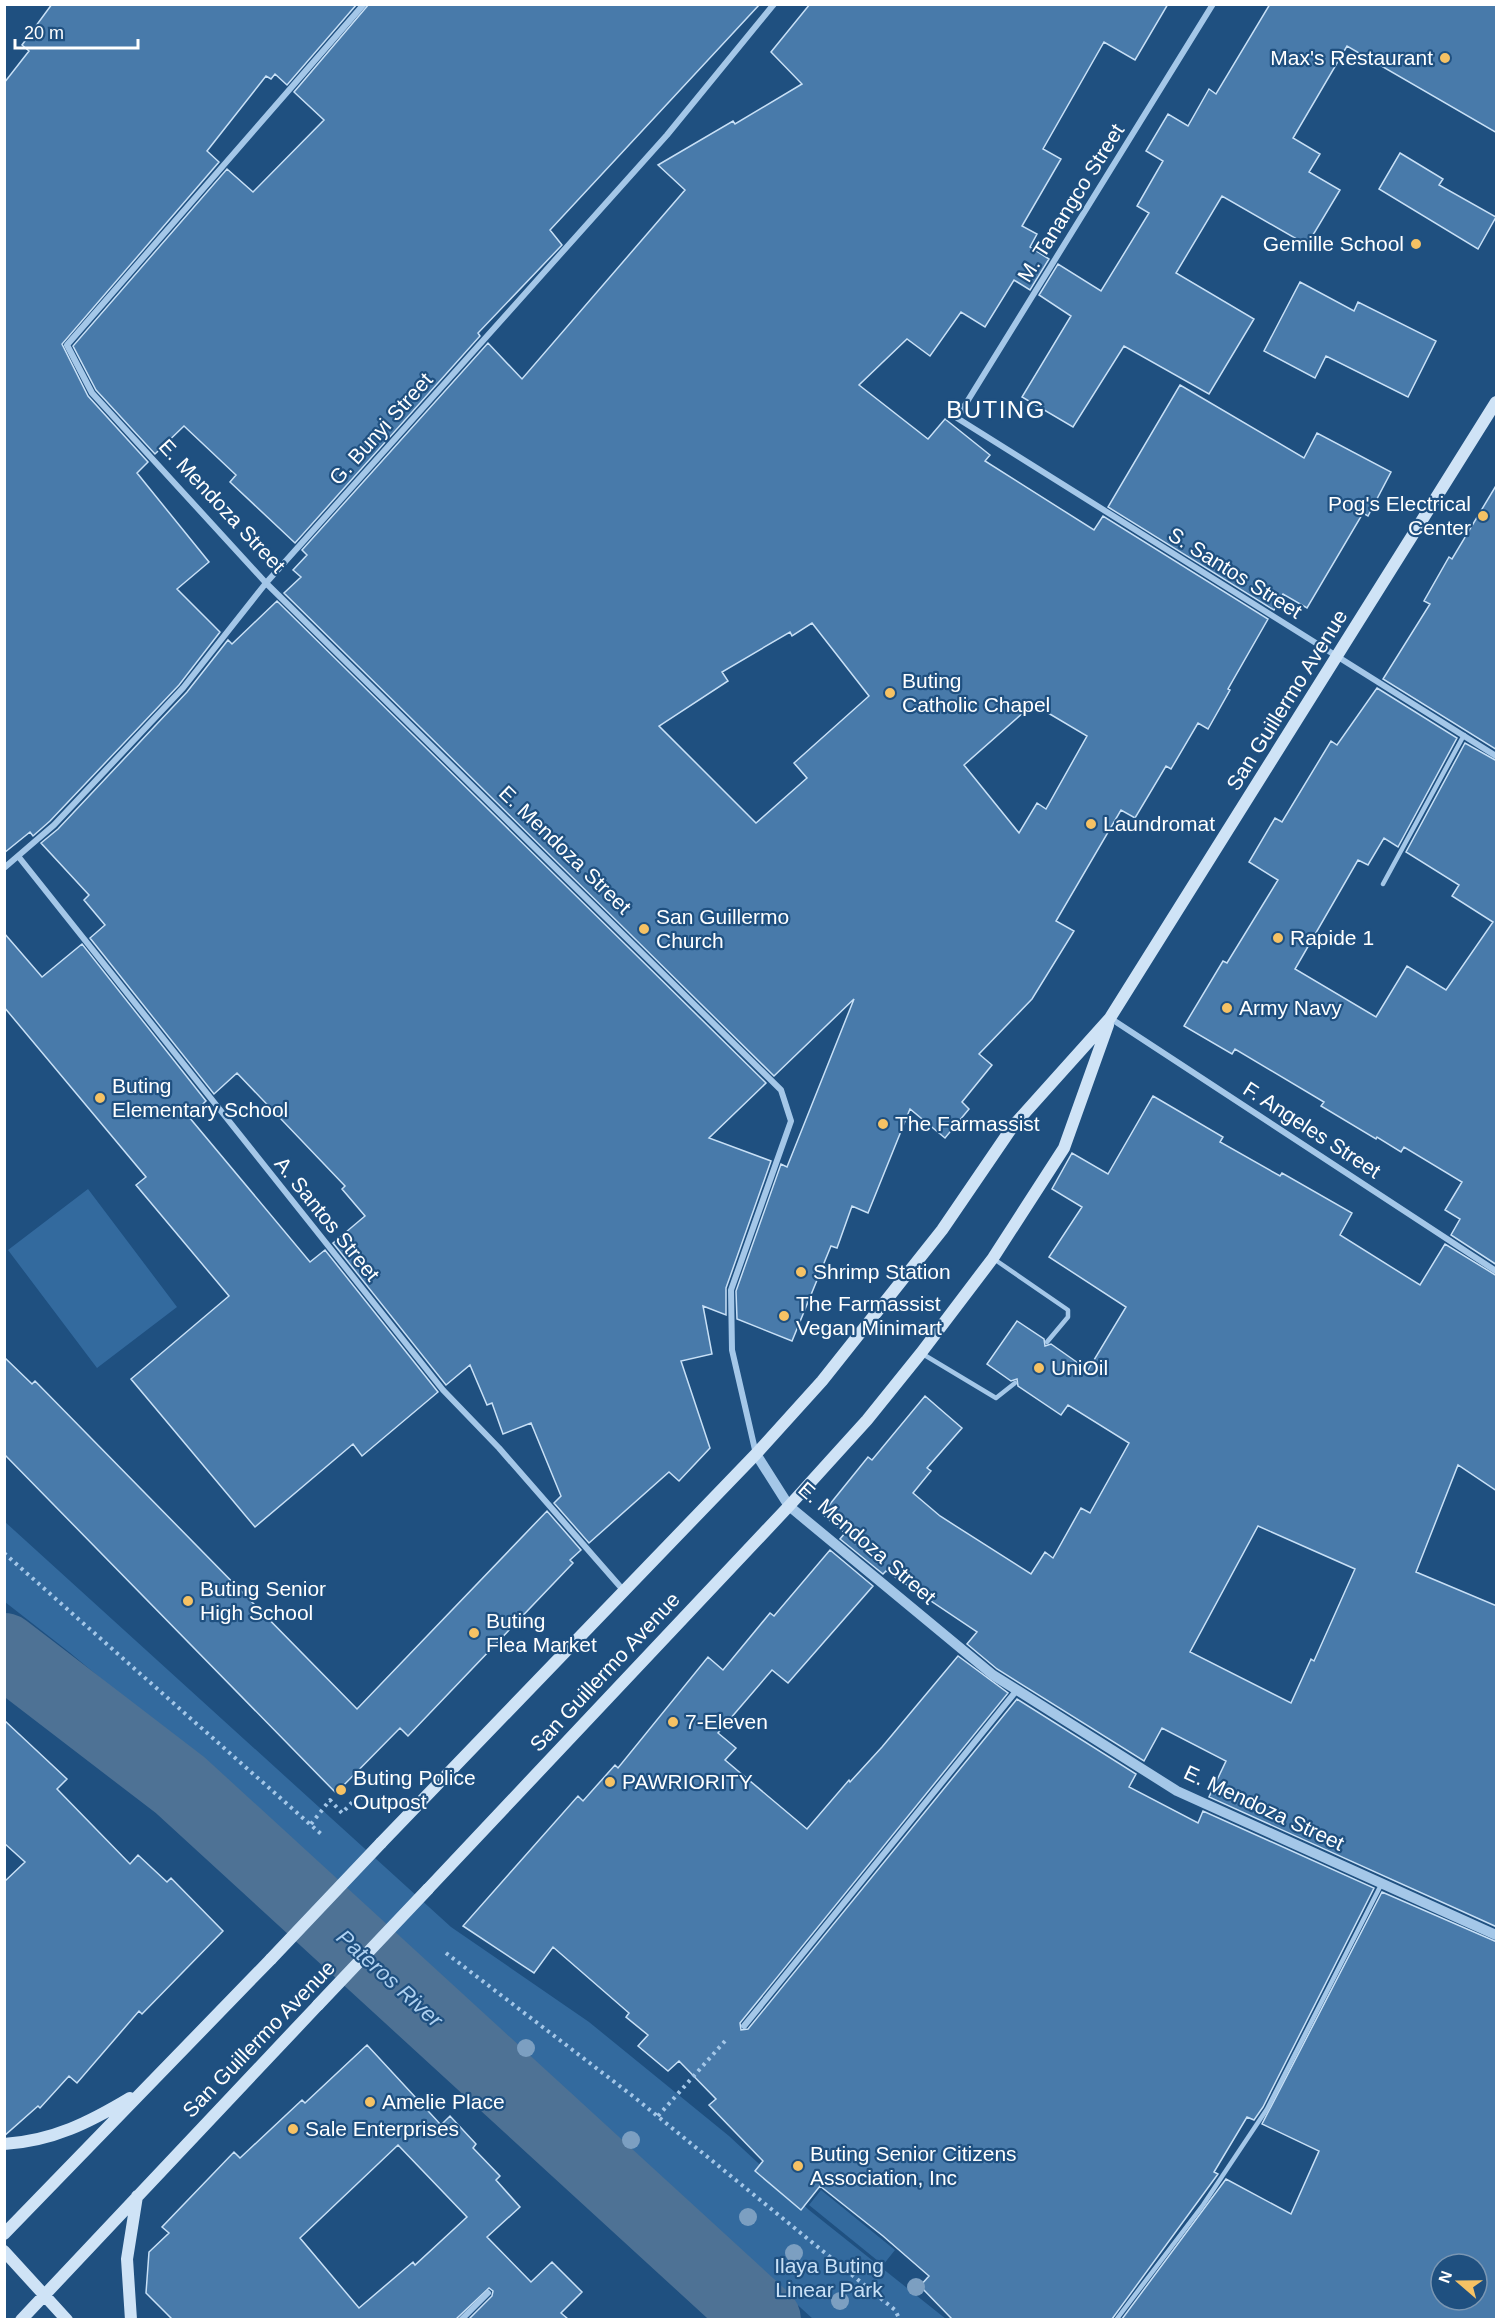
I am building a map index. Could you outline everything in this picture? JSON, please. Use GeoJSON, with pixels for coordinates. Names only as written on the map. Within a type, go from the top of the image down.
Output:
{"type":"FeatureCollection","features":[{"type":"Feature","properties":{"kind":"main road","name":"San Guillermo Avenue"},"geometry":{"type":"LineString","coordinates":[[4,2234],[625,1591],[756,1454],[822,1381],[942,1230],[1013,1126],[1110,1018],[1497,402]]}},
{"type":"Feature","properties":{"kind":"main road","name":"San Guillermo Avenue"},"geometry":{"type":"LineString","coordinates":[[21,2319],[789,1506],[867,1420],[993,1258],[1064,1148],[1110,1018]]}},
{"type":"Feature","properties":{"kind":"main road"},"geometry":{"type":"LineString","coordinates":[[4,2144],[32,2142],[66,2132],[98,2118],[147,2088]]}},
{"type":"Feature","properties":{"kind":"main road"},"geometry":{"type":"LineString","coordinates":[[131,2319],[127,2259],[137,2196]]}},
{"type":"Feature","properties":{"kind":"main road"},"geometry":{"type":"LineString","coordinates":[[4,2251],[67,2319]]}},
{"type":"Feature","properties":{"kind":"street","name":"E. Mendoza Street"},"geometry":{"type":"LineString","coordinates":[[364,4],[67,345],[92,393],[266,583],[781,1090],[791,1121],[731,1290],[732,1350],[756,1454],[789,1506],[993,1675],[1176,1791],[1497,1935]]}},
{"type":"Feature","properties":{"kind":"street","name":"G. Bunyi Street"},"geometry":{"type":"LineString","coordinates":[[4,868],[54,825],[183,688],[266,583],[666,135],[774,4]]}},
{"type":"Feature","properties":{"kind":"street","name":"M. Tanangco Street"},"geometry":{"type":"LineString","coordinates":[[957,418],[1213,4]]}},
{"type":"Feature","properties":{"kind":"street","name":"S. Santos Street"},"geometry":{"type":"LineString","coordinates":[[957,418],[1497,756]]}},
{"type":"Feature","properties":{"kind":"street","name":"A. Santos Street"},"geometry":{"type":"LineString","coordinates":[[18,856],[443,1390],[499,1448],[625,1591]]}},
{"type":"Feature","properties":{"kind":"street","name":"F. Angeles Street"},"geometry":{"type":"LineString","coordinates":[[1110,1018],[1497,1271]]}},
{"type":"Feature","properties":{"kind":"street"},"geometry":{"type":"LineString","coordinates":[[744,2026],[1017,1690]]}},
{"type":"Feature","properties":{"kind":"street"},"geometry":{"type":"LineString","coordinates":[[461,2319],[488,2293]]}},
{"type":"Feature","properties":{"kind":"lane"},"geometry":{"type":"LineString","coordinates":[[1383,884],[1464,735]]}},
{"type":"Feature","properties":{"kind":"lane"},"geometry":{"type":"LineString","coordinates":[[993,1258],[1068,1310],[1068,1317],[1047,1342]]}},
{"type":"Feature","properties":{"kind":"lane"},"geometry":{"type":"LineString","coordinates":[[921,1353],[996,1398],[1015,1383]]}},
{"type":"Feature","properties":{"kind":"lane"},"geometry":{"type":"LineString","coordinates":[[1116,2319],[1203,2205],[1267,2109],[1382,1883]]}},
{"type":"Feature","properties":{"kind":"path"},"geometry":{"type":"LineString","coordinates":[[4,1553],[321,1834]]}},
{"type":"Feature","properties":{"kind":"path"},"geometry":{"type":"LineString","coordinates":[[311,1824],[330,1800],[342,1813],[359,1795],[372,1805]]}},
{"type":"Feature","properties":{"kind":"path"},"geometry":{"type":"LineString","coordinates":[[446,1953],[657,2116],[896,2310],[900,2319]]}},
{"type":"Feature","properties":{"kind":"path"},"geometry":{"type":"LineString","coordinates":[[657,2116],[722,2043],[744,2026]]}},
{"type":"Feature","properties":{"kind":"green space"},"geometry":{"type":"Polygon","coordinates":[[[88,1189],[177,1307],[97,1368],[8,1250],[88,1189]]]}},
{"type":"Feature","properties":{"kind":"green space","name":"Ilaya Buting Linear Park"},"geometry":{"type":"Polygon","coordinates":[[[4,1521],[451,1927],[589,2022],[729,2136],[809,2210],[946,2319],[813,2319],[216,1774],[5,1602],[4,1521]]]}},
{"type":"Feature","properties":{"kind":"green space"},"geometry":{"type":"Polygon","coordinates":[[[821,2190],[895,2250],[883,2265],[809,2205],[821,2190]]]}},
{"type":"Feature","properties":{"kind":"building"},"geometry":{"type":"Polygon","coordinates":[[[52,4],[357,4],[287,85],[275,74],[271,79],[266,76],[207,151],[219,162],[62,344],[88,396],[148,462],[137,473],[209,562],[177,589],[220,632],[179,685],[50,821],[33,836],[30,832],[4,853],[4,83],[29,51],[22,45],[52,4]]]}},
{"type":"Feature","properties":{"kind":"building"},"geometry":{"type":"Polygon","coordinates":[[[369,4],[760,4],[550,230],[562,245],[478,333],[480,336],[295,543],[230,482],[236,475],[184,426],[155,454],[96,390],[73,346],[227,169],[253,192],[324,120],[294,92],[369,4]]]}},
{"type":"Feature","properties":{"kind":"building"},"geometry":{"type":"Polygon","coordinates":[[[810,4],[1168,4],[1135,60],[1104,42],[1043,149],[1061,159],[1022,226],[1037,234],[1030,247],[1049,259],[1030,290],[1014,280],[985,327],[961,312],[930,356],[907,339],[859,385],[928,439],[945,419],[990,455],[985,461],[1094,530],[1103,516],[1268,619],[1208,729],[1198,723],[1171,769],[1166,766],[1135,818],[1121,810],[1056,921],[1074,931],[1032,999],[979,1054],[992,1065],[962,1102],[969,1109],[945,1138],[910,1109],[868,1213],[852,1206],[837,1248],[831,1246],[792,1341],[737,1319],[736,1291],[781,1164],[787,1167],[854,999],[774,1076],[284,593],[301,577],[293,570],[307,555],[302,550],[488,343],[522,379],[685,190],[658,165],[733,121],[735,124],[802,84],[771,52],[810,4]],[[812,623],[792,636],[790,632],[722,672],[728,681],[659,726],[756,823],[807,778],[794,763],[869,696],[812,623]],[[1033,704],[964,765],[1019,833],[1037,803],[1046,809],[1087,736],[1033,704]]]}},
{"type":"Feature","properties":{"kind":"building"},"geometry":{"type":"Polygon","coordinates":[[[1270,4],[1497,4],[1497,133],[1347,46],[1293,138],[1320,154],[1309,172],[1340,190],[1307,245],[1222,196],[1176,273],[1254,319],[1209,394],[1124,346],[1073,427],[1022,397],[1071,316],[1039,295],[1058,264],[1101,291],[1149,213],[1137,206],[1163,161],[1146,151],[1168,114],[1188,126],[1209,89],[1216,94],[1270,4]]]}},
{"type":"Feature","properties":{"kind":"building"},"geometry":{"type":"Polygon","coordinates":[[[1400,153],[1443,179],[1439,185],[1496,217],[1478,249],[1379,189],[1400,153]]]}},
{"type":"Feature","properties":{"kind":"building"},"geometry":{"type":"Polygon","coordinates":[[[1300,282],[1354,311],[1358,302],[1436,341],[1408,397],[1326,356],[1315,378],[1264,351],[1300,282]]]}},
{"type":"Feature","properties":{"kind":"building"},"geometry":{"type":"Polygon","coordinates":[[[1180,385],[1304,458],[1317,433],[1391,472],[1368,516],[1363,513],[1307,608],[1283,594],[1274,610],[1108,507],[1180,385]]]}},
{"type":"Feature","properties":{"kind":"building"},"geometry":{"type":"Polygon","coordinates":[[[1497,484],[1497,750],[1383,679],[1430,604],[1424,601],[1449,557],[1452,559],[1497,484]]]}},
{"type":"Feature","properties":{"kind":"building"},"geometry":{"type":"Polygon","coordinates":[[[277,601],[766,1083],[709,1138],[771,1161],[726,1288],[726,1315],[703,1306],[712,1354],[681,1361],[710,1448],[679,1481],[669,1472],[589,1543],[554,1503],[561,1496],[531,1423],[503,1434],[492,1403],[487,1405],[470,1365],[446,1385],[333,1243],[365,1216],[342,1189],[345,1186],[237,1073],[214,1094],[90,938],[105,925],[84,900],[89,895],[41,843],[58,829],[187,692],[228,640],[232,644],[277,601]]]}},
{"type":"Feature","properties":{"kind":"building"},"geometry":{"type":"Polygon","coordinates":[[[1377,688],[1457,738],[1398,847],[1384,838],[1368,865],[1358,860],[1295,969],[1376,1017],[1407,966],[1446,990],[1493,922],[1452,896],[1459,885],[1406,852],[1465,743],[1497,761],[1497,1265],[1451,1235],[1460,1219],[1445,1210],[1462,1182],[1404,1147],[1401,1152],[1377,1137],[1376,1139],[1321,1106],[1324,1102],[1235,1049],[1232,1054],[1184,1026],[1223,961],[1227,963],[1278,880],[1249,862],[1275,818],[1282,822],[1331,741],[1337,745],[1377,688]]]}},
{"type":"Feature","properties":{"kind":"building"},"geometry":{"type":"Polygon","coordinates":[[[4,933],[42,977],[82,944],[206,1101],[189,1117],[310,1262],[325,1250],[438,1392],[362,1456],[353,1444],[255,1527],[131,1379],[229,1296],[136,1185],[146,1177],[4,1007],[4,933]]]}},
{"type":"Feature","properties":{"kind":"building"},"geometry":{"type":"Polygon","coordinates":[[[1153,1096],[1223,1137],[1220,1142],[1280,1176],[1282,1173],[1352,1213],[1340,1235],[1420,1285],[1445,1244],[1497,1276],[1497,1491],[1458,1465],[1416,1572],[1497,1606],[1497,1927],[1209,1797],[1226,1761],[1162,1728],[1144,1761],[997,1669],[967,1644],[977,1632],[886,1571],[883,1574],[840,1539],[845,1533],[822,1514],[868,1457],[872,1460],[925,1396],[962,1428],[927,1468],[931,1471],[913,1493],[940,1516],[1031,1574],[1045,1552],[1053,1558],[1081,1508],[1090,1513],[1129,1443],[1068,1405],[1061,1415],[1018,1386],[1017,1379],[1011,1381],[987,1364],[1017,1321],[1044,1339],[1045,1346],[1051,1344],[1088,1370],[1126,1307],[1049,1257],[1082,1207],[1052,1189],[1072,1153],[1108,1174],[1153,1096]],[[1258,1526],[1190,1652],[1291,1703],[1311,1659],[1314,1661],[1355,1569],[1258,1526]]]}},
{"type":"Feature","properties":{"kind":"building","name":"Buting Senior High School"},"geometry":{"type":"Polygon","coordinates":[[[4,1357],[32,1384],[35,1381],[357,1709],[547,1511],[581,1550],[570,1560],[573,1563],[408,1736],[400,1728],[336,1793],[4,1454],[4,1357]]]}},
{"type":"Feature","properties":{"kind":"building"},"geometry":{"type":"Polygon","coordinates":[[[830,1550],[873,1586],[788,1683],[772,1670],[718,1733],[736,1748],[725,1760],[807,1829],[849,1780],[850,1782],[882,1747],[958,1656],[1008,1693],[740,2023],[741,2030],[748,2029],[1017,1699],[1136,1774],[1129,1787],[1198,1823],[1203,1811],[1374,1888],[1263,2107],[1254,2120],[1247,2117],[1214,2172],[1218,2174],[1112,2319],[952,2319],[920,2286],[929,2276],[820,2186],[801,2210],[755,2171],[763,2161],[709,2105],[716,2099],[679,2061],[668,2071],[638,2046],[648,2035],[626,2017],[629,2013],[553,1947],[534,1973],[463,1926],[578,1796],[583,1801],[615,1765],[618,1768],[708,1657],[723,1670],[770,1613],[774,1616],[830,1550]]]}},
{"type":"Feature","properties":{"kind":"building"},"geometry":{"type":"Polygon","coordinates":[[[4,1720],[67,1779],[57,1789],[130,1864],[138,1855],[167,1882],[171,1878],[223,1931],[142,2014],[139,2011],[77,2083],[69,2076],[40,2108],[38,2106],[4,2136],[4,1882],[25,1862],[4,1843],[4,1720]]]}},
{"type":"Feature","properties":{"kind":"building"},"geometry":{"type":"Polygon","coordinates":[[[1382,1892],[1497,1942],[1497,2319],[1122,2319],[1226,2179],[1291,2214],[1319,2151],[1262,2124],[1382,1892]]]}},
{"type":"Feature","properties":{"kind":"building"},"geometry":{"type":"Polygon","coordinates":[[[367,2045],[441,2125],[450,2116],[476,2144],[473,2148],[500,2176],[496,2180],[520,2207],[487,2237],[531,2282],[552,2262],[582,2292],[561,2313],[568,2319],[469,2319],[492,2296],[493,2291],[489,2288],[456,2319],[172,2319],[146,2293],[149,2252],[169,2233],[162,2227],[234,2152],[240,2158],[302,2100],[305,2103],[367,2045]],[[398,2145],[300,2238],[359,2308],[413,2262],[415,2265],[467,2217],[398,2145]]]}},
{"type":"Feature","properties":{"kind":"waterway","name":"Pateros River"},"geometry":{"type":"LineString","coordinates":[[4,1650],[180,1785],[764,2320]]}},
{"type":"Feature","properties":{"kind":"place","name":"Max's Restaurant"},"geometry":{"type":"Point","coordinates":[1445,58]}},
{"type":"Feature","properties":{"kind":"place","name":"Gemille School"},"geometry":{"type":"Point","coordinates":[1416,244]}},
{"type":"Feature","properties":{"kind":"place","name":"Pog's Electrical Center"},"geometry":{"type":"Point","coordinates":[1483,516]}},
{"type":"Feature","properties":{"kind":"place","name":"Buting Catholic Chapel"},"geometry":{"type":"Point","coordinates":[890,693]}},
{"type":"Feature","properties":{"kind":"place","name":"Laundromat"},"geometry":{"type":"Point","coordinates":[1091,824]}},
{"type":"Feature","properties":{"kind":"place","name":"San Guillermo Church"},"geometry":{"type":"Point","coordinates":[644,929]}},
{"type":"Feature","properties":{"kind":"place","name":"Rapide 1"},"geometry":{"type":"Point","coordinates":[1278,938]}},
{"type":"Feature","properties":{"kind":"place","name":"Army Navy"},"geometry":{"type":"Point","coordinates":[1227,1008]}},
{"type":"Feature","properties":{"kind":"place","name":"Buting Elementary School"},"geometry":{"type":"Point","coordinates":[100,1098]}},
{"type":"Feature","properties":{"kind":"place","name":"The Farmassist"},"geometry":{"type":"Point","coordinates":[883,1124]}},
{"type":"Feature","properties":{"kind":"place","name":"Shrimp Station"},"geometry":{"type":"Point","coordinates":[801,1272]}},
{"type":"Feature","properties":{"kind":"place","name":"The Farmassist Vegan Minimart"},"geometry":{"type":"Point","coordinates":[784,1316]}},
{"type":"Feature","properties":{"kind":"place","name":"UniOil"},"geometry":{"type":"Point","coordinates":[1039,1368]}},
{"type":"Feature","properties":{"kind":"place","name":"Buting Senior High School"},"geometry":{"type":"Point","coordinates":[188,1601]}},
{"type":"Feature","properties":{"kind":"place","name":"Buting Flea Market"},"geometry":{"type":"Point","coordinates":[474,1633]}},
{"type":"Feature","properties":{"kind":"place","name":"7-Eleven"},"geometry":{"type":"Point","coordinates":[673,1722]}},
{"type":"Feature","properties":{"kind":"place","name":"PAWRIORITY"},"geometry":{"type":"Point","coordinates":[610,1782]}},
{"type":"Feature","properties":{"kind":"place","name":"Buting Police Outpost"},"geometry":{"type":"Point","coordinates":[341,1790]}},
{"type":"Feature","properties":{"kind":"place","name":"Amelie Place"},"geometry":{"type":"Point","coordinates":[370,2102]}},
{"type":"Feature","properties":{"kind":"place","name":"Sale Enterprises"},"geometry":{"type":"Point","coordinates":[293,2129]}},
{"type":"Feature","properties":{"kind":"place","name":"Buting Senior Citizens Association, Inc"},"geometry":{"type":"Point","coordinates":[798,2166]}},
{"type":"Feature","properties":{"kind":"district","name":"BUTING"},"geometry":{"type":"Point","coordinates":[996,410]}}]}
